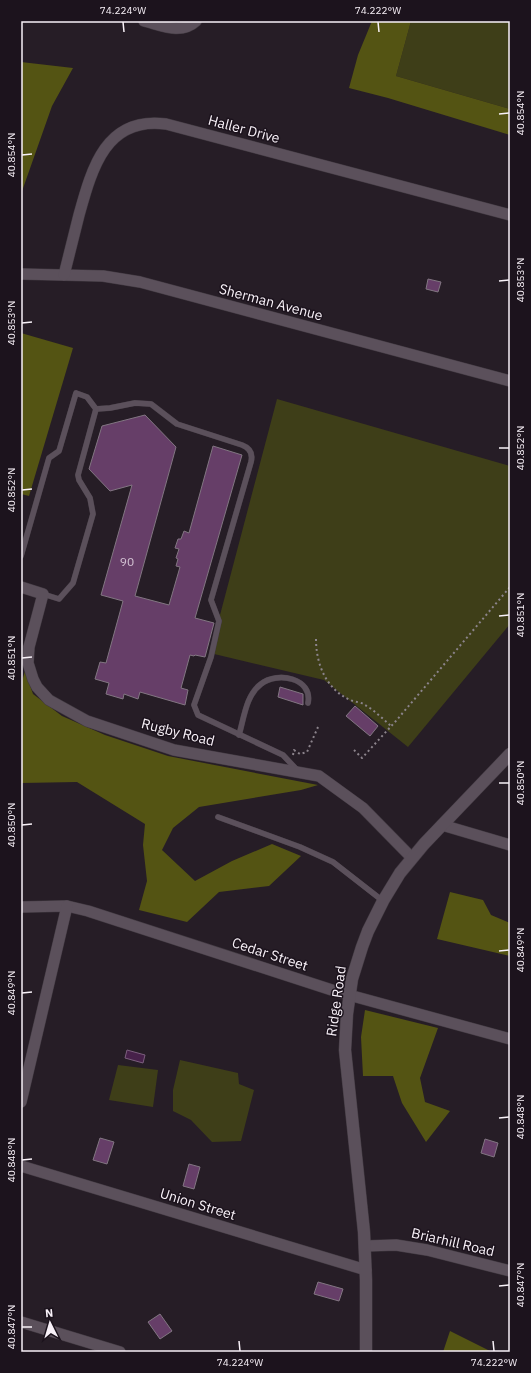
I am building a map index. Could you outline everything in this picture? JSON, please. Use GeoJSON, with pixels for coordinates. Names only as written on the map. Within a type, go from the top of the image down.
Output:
{"type":"FeatureCollection","features":[{"type":"Feature","properties":{"kind":"main road","name":"Ridge Road"},"geometry":{"type":"LineString","coordinates":[[366,1352],[365,1246],[346,1069],[345,1032],[349,996],[362,947],[382,901],[397,878],[412,858],[442,825],[510,754]]}},
{"type":"Feature","properties":{"kind":"street"},"geometry":{"type":"LineString","coordinates":[[144,21],[178,29],[187,27],[196,21]]}},
{"type":"Feature","properties":{"kind":"street","name":"Haller Drive"},"geometry":{"type":"LineString","coordinates":[[64,275],[88,180],[102,153],[107,145],[121,132],[129,128],[148,123],[166,124],[510,215]]}},
{"type":"Feature","properties":{"kind":"street","name":"Sherman Avenue"},"geometry":{"type":"LineString","coordinates":[[21,274],[103,276],[140,282],[510,381]]}},
{"type":"Feature","properties":{"kind":"street"},"geometry":{"type":"LineString","coordinates":[[21,587],[43,594]]}},
{"type":"Feature","properties":{"kind":"street","name":"Rugby Road"},"geometry":{"type":"LineString","coordinates":[[43,594],[29,647],[28,659],[33,679],[49,700],[88,721],[174,750],[319,776],[363,808],[412,858]]}},
{"type":"Feature","properties":{"kind":"street"},"geometry":{"type":"LineString","coordinates":[[442,825],[510,845]]}},
{"type":"Feature","properties":{"kind":"street"},"geometry":{"type":"LineString","coordinates":[[21,1102],[67,906]]}},
{"type":"Feature","properties":{"kind":"street","name":"Cedar Street"},"geometry":{"type":"LineString","coordinates":[[21,907],[67,906],[88,911],[349,996],[510,1039]]}},
{"type":"Feature","properties":{"kind":"street","name":"Union Street"},"geometry":{"type":"LineString","coordinates":[[21,1166],[366,1270]]}},
{"type":"Feature","properties":{"kind":"street","name":"Briarhill Road"},"geometry":{"type":"LineString","coordinates":[[365,1246],[396,1245],[427,1250],[510,1271]]}},
{"type":"Feature","properties":{"kind":"street"},"geometry":{"type":"LineString","coordinates":[[21,1322],[120,1352]]}},
{"type":"Feature","properties":{"kind":"lane"},"geometry":{"type":"LineString","coordinates":[[21,556],[49,458],[59,451],[76,393],[87,397],[96,409]]}},
{"type":"Feature","properties":{"kind":"lane"},"geometry":{"type":"LineString","coordinates":[[96,409],[135,403],[151,404],[177,424],[242,445],[249,449],[251,453],[251,462],[211,600],[219,622],[210,657],[194,705],[198,715],[283,755],[300,773]]}},
{"type":"Feature","properties":{"kind":"lane"},"geometry":{"type":"LineString","coordinates":[[43,594],[60,599],[73,583],[93,514],[90,498],[79,480],[78,475],[96,409]]}},
{"type":"Feature","properties":{"kind":"lane"},"geometry":{"type":"LineString","coordinates":[[239,735],[251,695],[260,684],[268,679],[286,678],[302,684],[308,690],[310,696],[308,703]]}},
{"type":"Feature","properties":{"kind":"lane"},"geometry":{"type":"LineString","coordinates":[[218,817],[300,847],[333,862],[382,901]]}},
{"type":"Feature","properties":{"kind":"path"},"geometry":{"type":"LineString","coordinates":[[354,750],[362,758],[510,587]]}},
{"type":"Feature","properties":{"kind":"path"},"geometry":{"type":"LineString","coordinates":[[316,639],[316,649],[319,663],[324,676],[329,683],[350,700],[365,705],[391,726]]}},
{"type":"Feature","properties":{"kind":"path"},"geometry":{"type":"LineString","coordinates":[[292,754],[294,750],[300,754],[307,752],[318,727]]}},
{"type":"Feature","properties":{"kind":"shaded area"},"geometry":{"type":"Polygon","coordinates":[[[372,21],[411,21],[396,76],[510,109],[510,135],[388,98],[349,88],[358,55],[372,21]]]}},
{"type":"Feature","properties":{"kind":"shaded area"},"geometry":{"type":"Polygon","coordinates":[[[411,21],[510,21],[510,109],[396,76],[411,21]]]}},
{"type":"Feature","properties":{"kind":"shaded area"},"geometry":{"type":"Polygon","coordinates":[[[21,62],[73,68],[52,106],[21,194],[21,62]]]}},
{"type":"Feature","properties":{"kind":"shaded area"},"geometry":{"type":"Polygon","coordinates":[[[21,333],[73,348],[29,496],[21,494],[21,333]]]}},
{"type":"Feature","properties":{"kind":"shaded area"},"geometry":{"type":"Polygon","coordinates":[[[277,399],[510,466],[510,624],[408,747],[324,680],[210,653],[277,399]]]}},
{"type":"Feature","properties":{"kind":"shaded area"},"geometry":{"type":"Polygon","coordinates":[[[25,671],[33,694],[62,716],[105,735],[168,756],[318,785],[301,790],[199,807],[173,828],[162,850],[195,881],[232,861],[272,844],[301,856],[269,886],[219,892],[187,922],[139,910],[147,881],[143,845],[145,824],[77,782],[21,783],[21,685],[25,671]]]}},
{"type":"Feature","properties":{"kind":"shaded area"},"geometry":{"type":"Polygon","coordinates":[[[450,892],[483,900],[491,915],[510,923],[510,956],[437,939],[450,892]]]}},
{"type":"Feature","properties":{"kind":"shaded area"},"geometry":{"type":"Polygon","coordinates":[[[365,1010],[438,1028],[420,1078],[425,1102],[450,1111],[426,1142],[402,1103],[393,1076],[363,1076],[361,1037],[365,1010]]]}},
{"type":"Feature","properties":{"kind":"shaded area"},"geometry":{"type":"Polygon","coordinates":[[[127,1050],[145,1055],[143,1063],[125,1058],[127,1050]]]}},
{"type":"Feature","properties":{"kind":"shaded area"},"geometry":{"type":"Polygon","coordinates":[[[180,1060],[238,1073],[239,1084],[254,1090],[241,1141],[212,1142],[191,1120],[173,1111],[173,1090],[180,1060]]]}},
{"type":"Feature","properties":{"kind":"shaded area"},"geometry":{"type":"Polygon","coordinates":[[[118,1065],[158,1070],[153,1107],[109,1100],[118,1065]]]}},
{"type":"Feature","properties":{"kind":"shaded area"},"geometry":{"type":"Polygon","coordinates":[[[450,1331],[492,1352],[443,1352],[450,1331]]]}},
{"type":"Feature","properties":{"kind":"building"},"geometry":{"type":"Polygon","coordinates":[[[428,279],[441,282],[438,292],[426,289],[428,279]]]}},
{"type":"Feature","properties":{"kind":"building"},"geometry":{"type":"Polygon","coordinates":[[[145,415],[176,447],[135,596],[169,605],[180,567],[176,566],[178,559],[176,558],[179,549],[175,548],[178,539],[181,539],[184,531],[189,533],[213,446],[242,455],[195,618],[214,623],[205,657],[190,655],[181,688],[188,690],[185,705],[140,692],[138,699],[124,694],[123,699],[106,694],[109,683],[95,679],[100,662],[106,663],[123,601],[101,595],[132,485],[110,491],[89,469],[102,426],[145,415]]]}},
{"type":"Feature","properties":{"kind":"building"},"geometry":{"type":"Polygon","coordinates":[[[280,687],[303,694],[303,705],[278,697],[280,687]]]}},
{"type":"Feature","properties":{"kind":"building"},"geometry":{"type":"Polygon","coordinates":[[[355,706],[378,726],[370,736],[346,716],[355,706]]]}},
{"type":"Feature","properties":{"kind":"building"},"geometry":{"type":"Polygon","coordinates":[[[100,1138],[114,1142],[107,1164],[93,1160],[100,1138]]]}},
{"type":"Feature","properties":{"kind":"building"},"geometry":{"type":"Polygon","coordinates":[[[485,1139],[498,1143],[494,1157],[481,1153],[485,1139]]]}},
{"type":"Feature","properties":{"kind":"building"},"geometry":{"type":"Polygon","coordinates":[[[189,1164],[200,1167],[194,1189],[183,1186],[189,1164]]]}},
{"type":"Feature","properties":{"kind":"building"},"geometry":{"type":"Polygon","coordinates":[[[318,1282],[343,1289],[339,1301],[314,1294],[318,1282]]]}},
{"type":"Feature","properties":{"kind":"building"},"geometry":{"type":"Polygon","coordinates":[[[160,1314],[172,1331],[160,1339],[148,1322],[160,1314]]]}}]}
